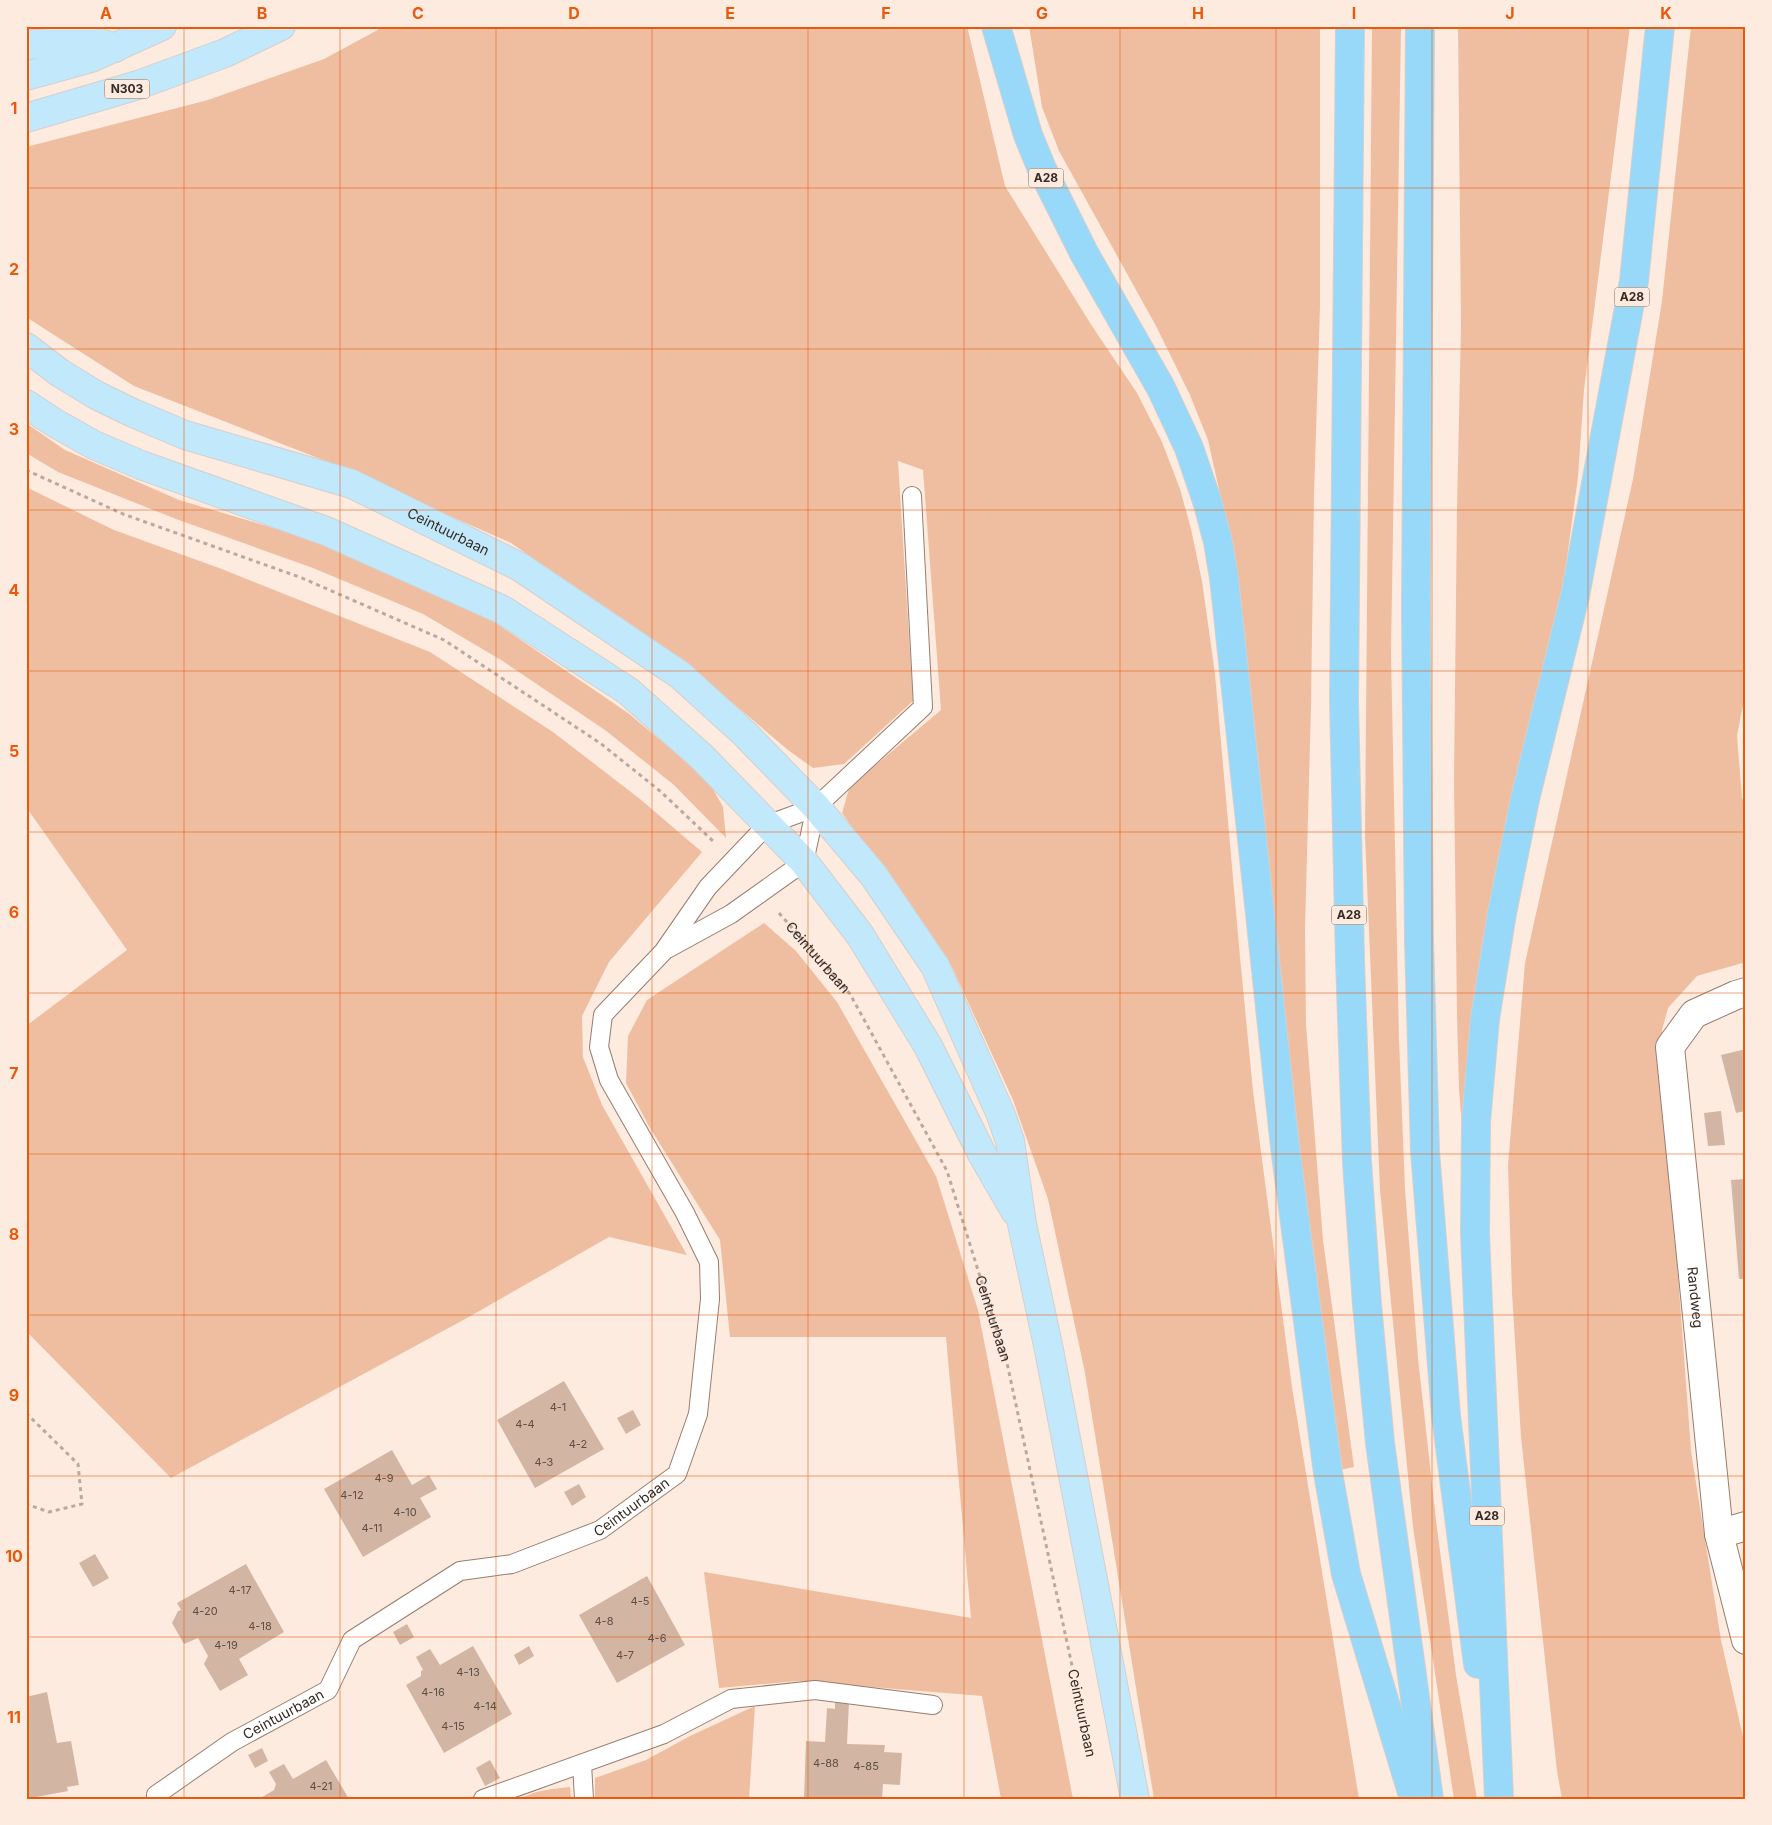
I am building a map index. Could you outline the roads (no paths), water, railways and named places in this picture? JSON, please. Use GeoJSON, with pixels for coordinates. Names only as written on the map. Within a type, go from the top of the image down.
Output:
{"type":"FeatureCollection","features":[{"type":"Feature","properties":{"kind":"highway","name":"A28"},"geometry":{"type":"LineString","coordinates":[[996,26],[1028,136],[1059,205],[1161,388],[1189,448],[1200,477],[1218,542],[1224,578],[1285,1147],[1328,1473],[1346,1574],[1414,1799]]}},
{"type":"Feature","properties":{"kind":"highway","name":"A28"},"geometry":{"type":"LineString","coordinates":[[1017,26],[1018,98]]}},
{"type":"Feature","properties":{"kind":"highway","name":"A28"},"geometry":{"type":"LineString","coordinates":[[1350,26],[1344,702],[1350,969],[1357,1162],[1367,1305],[1380,1443],[1429,1799]]}},
{"type":"Feature","properties":{"kind":"highway","name":"A28"},"geometry":{"type":"LineString","coordinates":[[1420,26],[1416,608],[1419,940],[1426,1151],[1446,1416],[1470,1613],[1498,1799]]}},
{"type":"Feature","properties":{"kind":"highway","name":"A28"},"geometry":{"type":"LineString","coordinates":[[1498,1799],[1475,1233],[1476,1122],[1485,1019],[1504,903],[1526,799],[1575,596],[1634,282],[1660,26]]}},
{"type":"Feature","properties":{"kind":"main road"},"geometry":{"type":"LineString","coordinates":[[26,76],[91,58],[162,26]]}},
{"type":"Feature","properties":{"kind":"main road","name":"N303"},"geometry":{"type":"LineString","coordinates":[[26,118],[138,86],[225,53],[281,26]]}},
{"type":"Feature","properties":{"kind":"main road"},"geometry":{"type":"LineString","coordinates":[[26,45],[82,40],[94,41],[115,48]]}},
{"type":"Feature","properties":{"kind":"main road","name":"Ceintuurbaan"},"geometry":{"type":"LineString","coordinates":[[26,347],[88,390],[133,413],[185,435],[352,484],[520,566],[680,675],[744,734],[816,807],[874,876],[935,966],[1001,1115],[1010,1141],[1022,1224],[1049,1350],[1135,1799]]}},
{"type":"Feature","properties":{"kind":"main road","name":"Ceintuurbaan"},"geometry":{"type":"LineString","coordinates":[[26,404],[55,423],[102,448],[167,475],[326,532],[503,610],[628,691],[702,757],[804,862],[860,935],[928,1046],[982,1154],[1022,1224]]}},
{"type":"Feature","properties":{"kind":"street","name":"Randweg"},"geometry":{"type":"LineString","coordinates":[[1746,992],[1694,1014],[1670,1047],[1719,1534],[1746,1640]]}},
{"type":"Feature","properties":{"kind":"street"},"geometry":{"type":"LineString","coordinates":[[1719,1534],[1746,1526]]}},
{"type":"Feature","properties":{"kind":"lane"},"geometry":{"type":"LineString","coordinates":[[804,862],[816,807],[923,706],[912,496]]}},
{"type":"Feature","properties":{"kind":"lane","name":"Ceintuurbaan"},"geometry":{"type":"LineString","coordinates":[[156,1799],[156,1795],[232,1742],[328,1690],[352,1640],[460,1571],[512,1564],[600,1530],[677,1474],[698,1414],[710,1299],[709,1262],[685,1213],[609,1080],[599,1048],[603,1015],[663,952],[708,887],[767,824],[816,807]]}},
{"type":"Feature","properties":{"kind":"lane","name":"Ceintuurbaan"},"geometry":{"type":"LineString","coordinates":[[663,952],[731,914],[804,862]]}},
{"type":"Feature","properties":{"kind":"lane"},"geometry":{"type":"LineString","coordinates":[[483,1799],[664,1734],[731,1699],[815,1690],[933,1705]]}},
{"type":"Feature","properties":{"kind":"lane"},"geometry":{"type":"LineString","coordinates":[[582,1764],[584,1799]]}}]}
